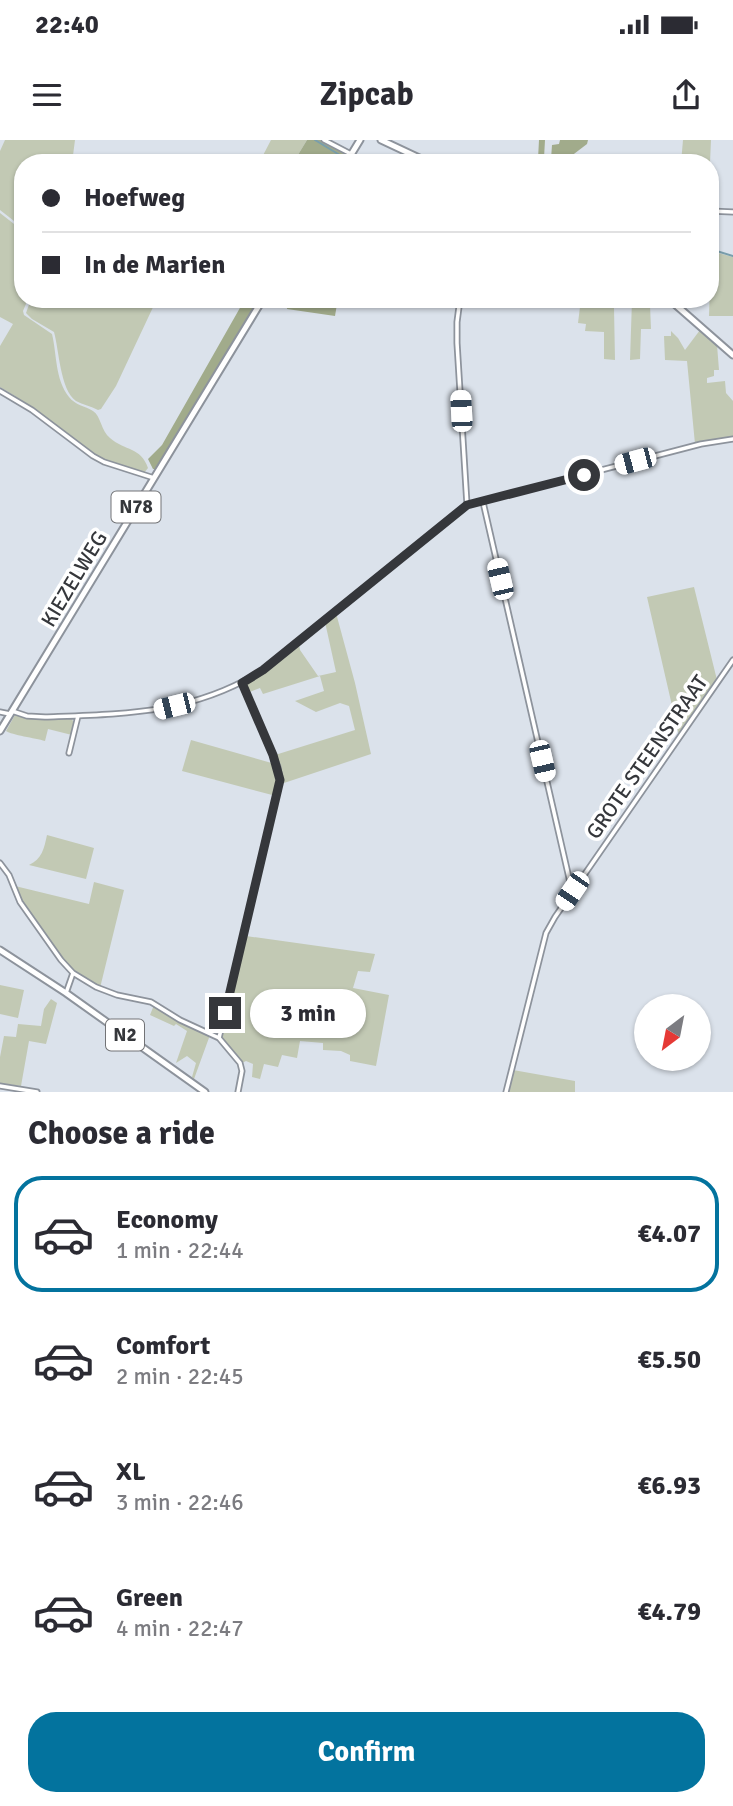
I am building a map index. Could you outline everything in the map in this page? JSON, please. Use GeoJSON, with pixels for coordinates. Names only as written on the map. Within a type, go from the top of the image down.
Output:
{"type":"FeatureCollection","features":[{"type":"Feature","properties":{"kind":"main road"},"geometry":{"type":"LineString","coordinates":[[351,154],[360,140]]}},
{"type":"Feature","properties":{"kind":"main road"},"geometry":{"type":"LineString","coordinates":[[381,140],[411,154]]}},
{"type":"Feature","properties":{"kind":"main road","name":"KIEZELWEG"},"geometry":{"type":"LineString","coordinates":[[0,731],[258,308]]}},
{"type":"Feature","properties":{"kind":"main road"},"geometry":{"type":"LineString","coordinates":[[679,308],[733,355]]}},
{"type":"Feature","properties":{"kind":"main road","name":"N2"},"geometry":{"type":"LineString","coordinates":[[1,951],[66,993],[205,1092]]}},
{"type":"Feature","properties":{"kind":"street"},"geometry":{"type":"LineString","coordinates":[[324,140],[351,154]]}},
{"type":"Feature","properties":{"kind":"street"},"geometry":{"type":"LineString","coordinates":[[459,308],[457,328],[467,505]]}},
{"type":"Feature","properties":{"kind":"street"},"geometry":{"type":"LineString","coordinates":[[0,391],[32,410],[93,456],[154,478]]}},
{"type":"Feature","properties":{"kind":"street"},"geometry":{"type":"LineString","coordinates":[[0,712],[27,716],[78,716],[161,710],[219,693],[263,670],[467,505],[701,444],[733,439]]}},
{"type":"Feature","properties":{"kind":"street"},"geometry":{"type":"LineString","coordinates":[[483,502],[572,891]]}},
{"type":"Feature","properties":{"kind":"street","name":"GROTE STEENSTRAAT"},"geometry":{"type":"LineString","coordinates":[[506,1092],[546,933],[572,891],[733,660]]}},
{"type":"Feature","properties":{"kind":"street"},"geometry":{"type":"LineString","coordinates":[[219,1038],[280,780],[273,755],[242,683]]}},
{"type":"Feature","properties":{"kind":"street"},"geometry":{"type":"LineString","coordinates":[[69,753],[78,716]]}},
{"type":"Feature","properties":{"kind":"street"},"geometry":{"type":"LineString","coordinates":[[0,863],[6,870],[20,902],[73,974],[96,988],[150,1002],[219,1038],[240,1063],[242,1071],[238,1092]]}},
{"type":"Feature","properties":{"kind":"street"},"geometry":{"type":"LineString","coordinates":[[66,993],[73,974]]}},
{"type":"Feature","properties":{"kind":"street"},"geometry":{"type":"LineString","coordinates":[[0,1086],[37,1092]]}},
{"type":"Feature","properties":{"kind":"green space"},"geometry":{"type":"Polygon","coordinates":[[[5,140],[75,140],[73,154],[14,154],[14,221],[0,210],[0,151],[5,140]]]}},
{"type":"Feature","properties":{"kind":"green space"},"geometry":{"type":"Polygon","coordinates":[[[271,140],[307,140],[298,154],[264,154],[271,140]]]}},
{"type":"Feature","properties":{"kind":"green space"},"geometry":{"type":"Polygon","coordinates":[[[307,140],[320,140],[344,154],[298,154],[307,140]]]}},
{"type":"Feature","properties":{"kind":"green space"},"geometry":{"type":"Polygon","coordinates":[[[539,140],[545,140],[544,154],[538,154],[539,140]]]}},
{"type":"Feature","properties":{"kind":"green space"},"geometry":{"type":"Polygon","coordinates":[[[560,140],[588,140],[587,144],[574,154],[551,154],[552,145],[559,144],[560,140]]]}},
{"type":"Feature","properties":{"kind":"green space"},"geometry":{"type":"Polygon","coordinates":[[[683,140],[711,140],[710,154],[682,154],[683,140]]]}},
{"type":"Feature","properties":{"kind":"green space"},"geometry":{"type":"Polygon","coordinates":[[[0,213],[14,224],[14,308],[24,308],[24,315],[52,334],[64,390],[74,402],[96,413],[110,438],[141,456],[148,468],[144,473],[93,455],[0,387],[0,346],[13,324],[0,317],[0,213]]]}},
{"type":"Feature","properties":{"kind":"green space"},"geometry":{"type":"Polygon","coordinates":[[[719,253],[733,257],[733,316],[709,316],[709,308],[719,308],[719,253]]]}},
{"type":"Feature","properties":{"kind":"green space"},"geometry":{"type":"Polygon","coordinates":[[[28,308],[153,308],[116,386],[98,410],[76,401],[71,396],[63,379],[54,332],[26,313],[28,308]]]}},
{"type":"Feature","properties":{"kind":"green space"},"geometry":{"type":"Polygon","coordinates":[[[240,308],[253,308],[153,469],[148,459],[162,445],[240,308]]]}},
{"type":"Feature","properties":{"kind":"green space"},"geometry":{"type":"Polygon","coordinates":[[[287,308],[336,308],[335,316],[287,308]]]}},
{"type":"Feature","properties":{"kind":"green space"},"geometry":{"type":"Polygon","coordinates":[[[580,308],[614,308],[615,360],[604,359],[604,332],[585,331],[586,324],[578,323],[580,308]]]}},
{"type":"Feature","properties":{"kind":"green space"},"geometry":{"type":"Polygon","coordinates":[[[632,308],[650,308],[651,329],[641,329],[640,359],[630,360],[632,308]]]}},
{"type":"Feature","properties":{"kind":"green space"},"geometry":{"type":"Polygon","coordinates":[[[700,330],[717,345],[719,370],[714,370],[714,376],[707,378],[707,383],[725,381],[726,393],[733,401],[733,437],[695,444],[687,361],[665,360],[664,336],[671,336],[671,331],[685,350],[700,330]]]}},
{"type":"Feature","properties":{"kind":"green space"},"geometry":{"type":"Polygon","coordinates":[[[694,587],[717,680],[679,736],[647,597],[694,587]]]}},
{"type":"Feature","properties":{"kind":"green space"},"geometry":{"type":"Polygon","coordinates":[[[336,613],[371,754],[281,784],[275,755],[355,730],[349,706],[340,703],[316,712],[295,701],[324,691],[320,676],[263,694],[260,688],[247,693],[245,686],[299,644],[300,650],[318,676],[336,672],[325,622],[336,613]]]}},
{"type":"Feature","properties":{"kind":"green space"},"geometry":{"type":"Polygon","coordinates":[[[15,715],[40,719],[71,718],[75,724],[72,735],[48,729],[45,741],[6,731],[15,715]]]}},
{"type":"Feature","properties":{"kind":"green space"},"geometry":{"type":"Polygon","coordinates":[[[191,740],[275,764],[279,778],[276,796],[182,771],[191,740]]]}},
{"type":"Feature","properties":{"kind":"green space"},"geometry":{"type":"Polygon","coordinates":[[[47,835],[94,848],[86,879],[29,865],[40,857],[47,835]]]}},
{"type":"Feature","properties":{"kind":"green space"},"geometry":{"type":"Polygon","coordinates":[[[94,882],[124,890],[100,988],[72,970],[56,953],[32,918],[15,886],[89,904],[94,882]]]}},
{"type":"Feature","properties":{"kind":"green space"},"geometry":{"type":"Polygon","coordinates":[[[246,936],[375,954],[370,972],[358,971],[353,988],[389,995],[376,1066],[350,1061],[350,1055],[341,1051],[323,1050],[323,1043],[300,1041],[297,1058],[282,1055],[278,1067],[264,1064],[260,1079],[252,1077],[253,1064],[246,1061],[242,1063],[222,1039],[246,936]]]}},
{"type":"Feature","properties":{"kind":"green space"},"geometry":{"type":"Polygon","coordinates":[[[0,985],[24,990],[18,1018],[0,1014],[0,985]]]}},
{"type":"Feature","properties":{"kind":"green space"},"geometry":{"type":"Polygon","coordinates":[[[51,999],[57,1003],[46,1044],[29,1041],[21,1086],[0,1083],[0,1057],[4,1036],[16,1037],[18,1024],[41,1026],[44,1009],[51,999]]]}},
{"type":"Feature","properties":{"kind":"green space"},"geometry":{"type":"Polygon","coordinates":[[[154,1005],[190,1027],[210,1035],[194,1079],[192,1077],[196,1063],[187,1056],[176,1063],[187,1031],[150,1015],[154,1005]]]}},
{"type":"Feature","properties":{"kind":"green space"},"geometry":{"type":"Polygon","coordinates":[[[513,1070],[575,1081],[575,1092],[507,1092],[513,1070]]]}},
{"type":"Feature","properties":{"kind":"waterway"},"geometry":{"type":"LineString","coordinates":[[315,140],[338,154]]}},
{"type":"Feature","properties":{"kind":"waterway"},"geometry":{"type":"LineString","coordinates":[[719,252],[733,256]]}},
{"type":"Feature","properties":{"kind":"route"},"geometry":{"type":"LineString","coordinates":[[225,1013],[280,780],[278,767],[242,683],[263,670],[467,505],[584,475]]}}]}
